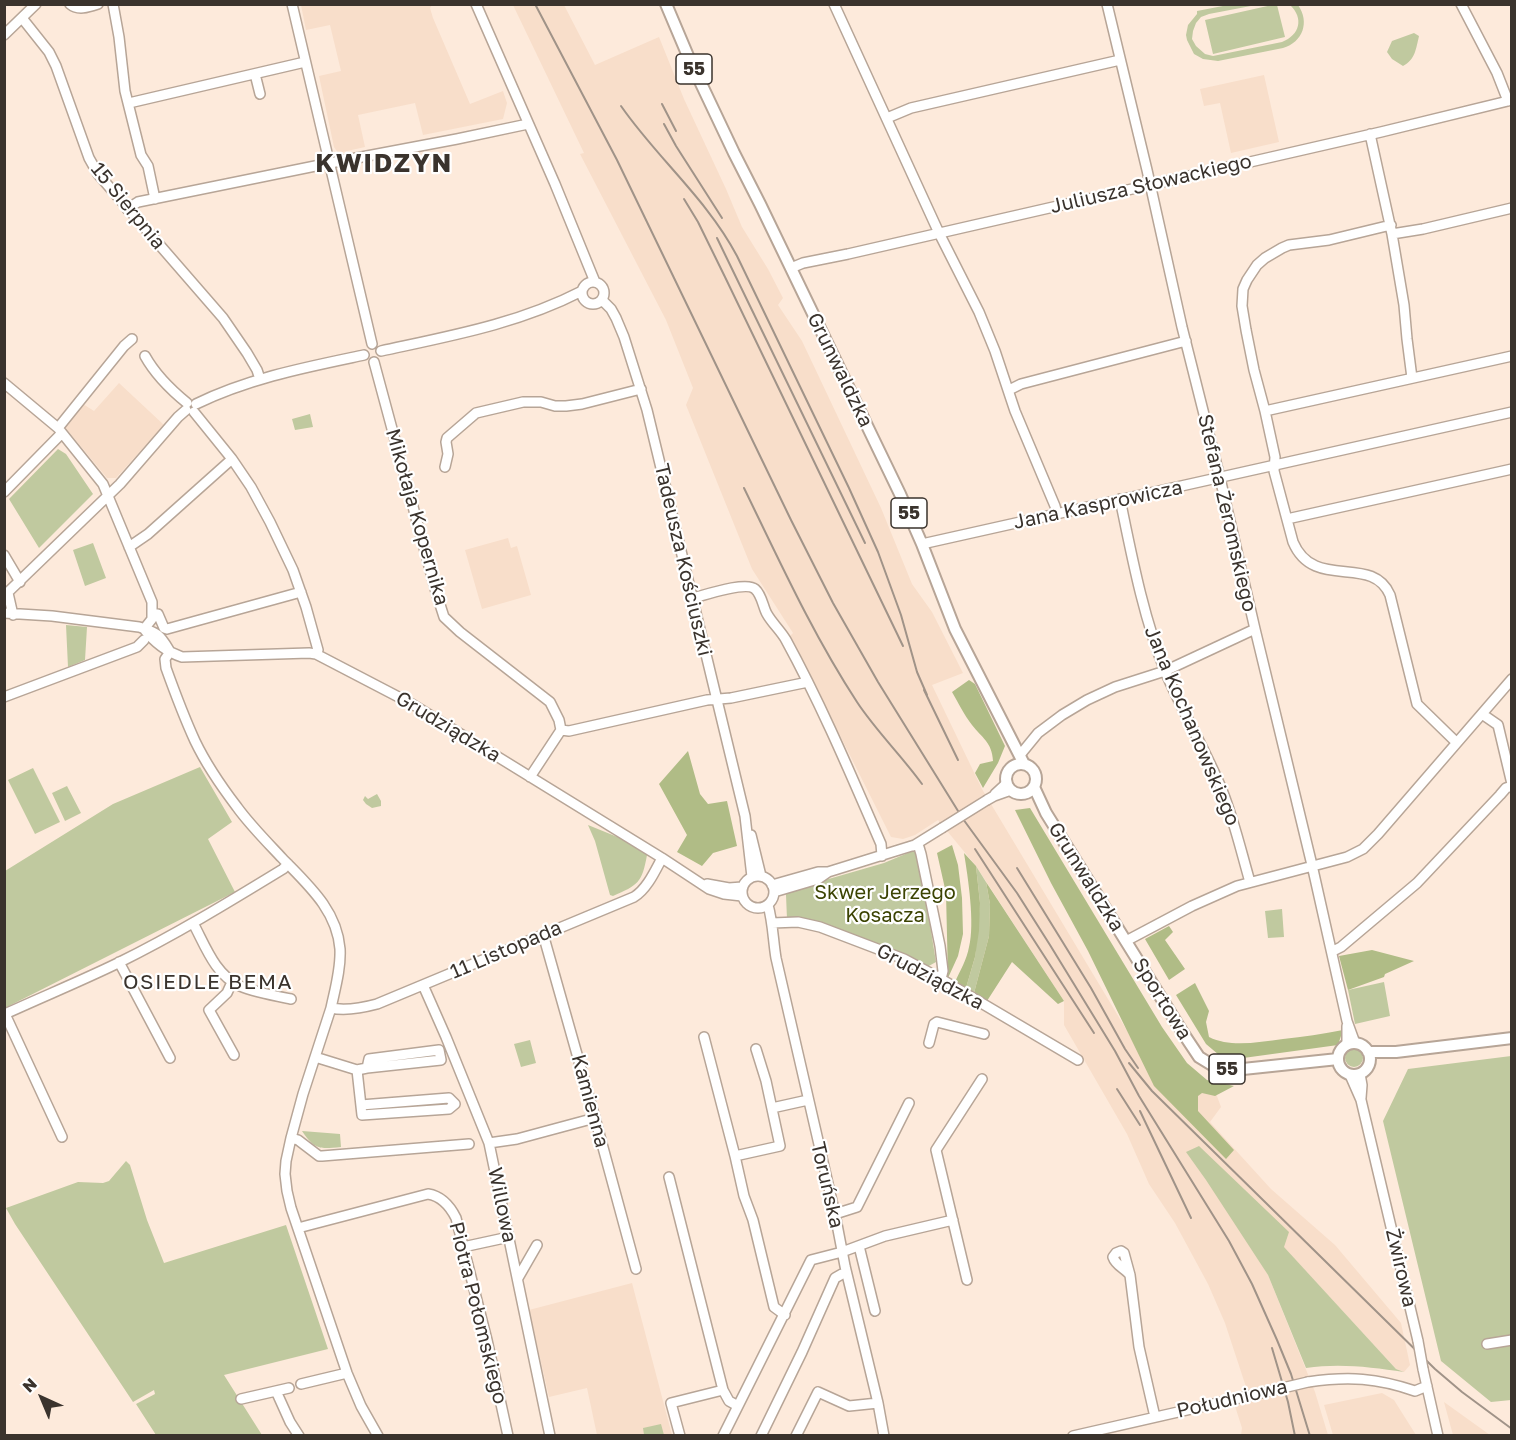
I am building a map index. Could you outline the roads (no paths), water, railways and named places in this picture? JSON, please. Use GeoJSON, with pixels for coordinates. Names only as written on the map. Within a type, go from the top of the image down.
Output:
{"type":"FeatureCollection","features":[{"type":"Feature","properties":{"kind":"main road","name":"Grunwaldzka"},"geometry":{"type":"LineString","coordinates":[[666,4],[697,76],[900,494],[957,634],[1019,761]]}},
{"type":"Feature","properties":{"kind":"main road","name":"55"},"geometry":{"type":"LineString","coordinates":[[1009,787],[1007,774],[1019,761],[1034,770],[1036,782],[1030,790]]}},
{"type":"Feature","properties":{"kind":"main road"},"geometry":{"type":"LineString","coordinates":[[1009,787],[1016,793],[1030,790]]}},
{"type":"Feature","properties":{"kind":"main road","name":"Grunwaldzka"},"geometry":{"type":"LineString","coordinates":[[1030,790],[1126,941]]}},
{"type":"Feature","properties":{"kind":"main road","name":"Sportowa"},"geometry":{"type":"LineString","coordinates":[[1126,941],[1191,1046],[1207,1063],[1217,1068],[1243,1070],[1338,1059]]}},
{"type":"Feature","properties":{"kind":"main road"},"geometry":{"type":"LineString","coordinates":[[1369,1057],[1512,1038]]}},
{"type":"Feature","properties":{"kind":"main road"},"geometry":{"type":"LineString","coordinates":[[1351,1044],[1365,1048],[1369,1057],[1368,1068],[1355,1074],[1341,1070],[1338,1059],[1340,1051],[1351,1044]]}},
{"type":"Feature","properties":{"kind":"street"},"geometry":{"type":"LineString","coordinates":[[4,35],[36,4]]}},
{"type":"Feature","properties":{"kind":"street"},"geometry":{"type":"LineString","coordinates":[[70,4],[79,8],[98,4]]}},
{"type":"Feature","properties":{"kind":"street"},"geometry":{"type":"LineString","coordinates":[[113,4],[125,90],[141,154],[148,166],[155,199]]}},
{"type":"Feature","properties":{"kind":"street"},"geometry":{"type":"LineString","coordinates":[[292,4],[372,344]]}},
{"type":"Feature","properties":{"kind":"street"},"geometry":{"type":"LineString","coordinates":[[476,4],[586,259],[588,303],[598,303],[602,300]]}},
{"type":"Feature","properties":{"kind":"street"},"geometry":{"type":"LineString","coordinates":[[834,4],[939,233],[979,312],[1015,411],[1057,513]]}},
{"type":"Feature","properties":{"kind":"street","name":"Stefana Żeromskiego"},"geometry":{"type":"LineString","coordinates":[[1107,4],[1333,951],[1351,1044]]}},
{"type":"Feature","properties":{"kind":"street"},"geometry":{"type":"LineString","coordinates":[[1461,4],[1510,100]]}},
{"type":"Feature","properties":{"kind":"street","name":"15 Sierpnia"},"geometry":{"type":"LineString","coordinates":[[22,18],[49,52],[56,66],[94,167],[127,209],[223,318],[248,353],[260,379]]}},
{"type":"Feature","properties":{"kind":"street"},"geometry":{"type":"LineString","coordinates":[[887,118],[911,108],[1120,60]]}},
{"type":"Feature","properties":{"kind":"street"},"geometry":{"type":"LineString","coordinates":[[129,104],[305,62]]}},
{"type":"Feature","properties":{"kind":"street"},"geometry":{"type":"LineString","coordinates":[[255,74],[260,94]]}},
{"type":"Feature","properties":{"kind":"street","name":"Juliusza Słowackiego"},"geometry":{"type":"LineString","coordinates":[[791,268],[803,263],[1510,100]]}},
{"type":"Feature","properties":{"kind":"street"},"geometry":{"type":"LineString","coordinates":[[127,209],[138,202],[528,124]]}},
{"type":"Feature","properties":{"kind":"street"},"geometry":{"type":"LineString","coordinates":[[1370,134],[1392,230],[1404,305],[1412,378]]}},
{"type":"Feature","properties":{"kind":"street"},"geometry":{"type":"LineString","coordinates":[[1456,742],[1418,704],[1390,595],[1385,586],[1368,574],[1338,572],[1310,564],[1296,550],[1274,471],[1275,457],[1254,370],[1242,306],[1244,290],[1252,271],[1265,258],[1286,246],[1392,230],[1423,229],[1512,208]]}},
{"type":"Feature","properties":{"kind":"street","name":"Tadeusza Kościuszki"},"geometry":{"type":"LineString","coordinates":[[587,289],[603,287],[602,300],[616,318],[641,389],[747,826],[753,839],[756,877]]}},
{"type":"Feature","properties":{"kind":"street"},"geometry":{"type":"LineString","coordinates":[[381,351],[486,328],[557,304],[587,289]]}},
{"type":"Feature","properties":{"kind":"street"},"geometry":{"type":"LineString","coordinates":[[4,492],[60,431],[124,346],[132,339]]}},
{"type":"Feature","properties":{"kind":"street"},"geometry":{"type":"LineString","coordinates":[[1009,390],[1021,384],[1186,341]]}},
{"type":"Feature","properties":{"kind":"street"},"geometry":{"type":"LineString","coordinates":[[372,344],[378,345],[381,351],[380,358],[374,362],[368,360],[364,355],[365,348],[372,344]]}},
{"type":"Feature","properties":{"kind":"street"},"geometry":{"type":"LineString","coordinates":[[364,355],[260,379],[213,396],[191,407],[178,417],[120,484],[6,594],[9,614],[89,620],[144,629],[157,643],[171,652],[165,660],[166,668],[204,758],[246,819],[319,897],[333,922],[340,951],[339,971],[331,1008],[291,1138],[285,1174],[289,1200],[347,1373],[361,1406],[378,1436]]}},
{"type":"Feature","properties":{"kind":"street"},"geometry":{"type":"LineString","coordinates":[[145,356],[174,393],[191,407],[251,487],[293,570],[318,650],[316,654]]}},
{"type":"Feature","properties":{"kind":"street"},"geometry":{"type":"LineString","coordinates":[[1265,411],[1512,356]]}},
{"type":"Feature","properties":{"kind":"street","name":"Mikołaja Kopernika"},"geometry":{"type":"LineString","coordinates":[[374,362],[444,617],[550,702],[561,730]]}},
{"type":"Feature","properties":{"kind":"street"},"geometry":{"type":"LineString","coordinates":[[4,383],[60,431],[103,484],[152,602],[152,620],[144,629]]}},
{"type":"Feature","properties":{"kind":"street"},"geometry":{"type":"LineString","coordinates":[[445,467],[448,454],[447,438],[476,413],[523,402],[541,402],[555,406],[582,404],[641,389]]}},
{"type":"Feature","properties":{"kind":"street","name":"Jana Kasprowicza"},"geometry":{"type":"LineString","coordinates":[[922,544],[1512,412]]}},
{"type":"Feature","properties":{"kind":"street"},"geometry":{"type":"LineString","coordinates":[[129,547],[148,534],[232,459]]}},
{"type":"Feature","properties":{"kind":"street"},"geometry":{"type":"LineString","coordinates":[[1287,519],[1512,469]]}},
{"type":"Feature","properties":{"kind":"street","name":"Jana Kochanowskiego"},"geometry":{"type":"LineString","coordinates":[[1120,499],[1146,614],[1165,671],[1224,795],[1238,835],[1250,882]]}},
{"type":"Feature","properties":{"kind":"street"},"geometry":{"type":"LineString","coordinates":[[4,555],[20,582]]}},
{"type":"Feature","properties":{"kind":"street"},"geometry":{"type":"LineString","coordinates":[[693,598],[748,586],[754,589],[760,597],[766,613],[784,636],[846,761],[881,844],[882,856]]}},
{"type":"Feature","properties":{"kind":"street"},"geometry":{"type":"LineString","coordinates":[[153,614],[158,614],[161,624],[167,629],[301,592]]}},
{"type":"Feature","properties":{"kind":"street"},"geometry":{"type":"LineString","coordinates":[[1019,761],[1038,734],[1079,705],[1115,687],[1165,671],[1255,629]]}},
{"type":"Feature","properties":{"kind":"street"},"geometry":{"type":"LineString","coordinates":[[4,697],[137,647],[144,640]]}},
{"type":"Feature","properties":{"kind":"street","name":"Grudziądzka"},"geometry":{"type":"LineString","coordinates":[[171,652],[182,657],[316,654],[412,704],[717,892],[742,892]]}},
{"type":"Feature","properties":{"kind":"street"},"geometry":{"type":"LineString","coordinates":[[1126,941],[1192,906],[1250,882],[1352,855],[1366,846],[1512,679]]}},
{"type":"Feature","properties":{"kind":"street"},"geometry":{"type":"LineString","coordinates":[[530,777],[561,730],[569,731],[708,700],[731,698],[808,682]]}},
{"type":"Feature","properties":{"kind":"street"},"geometry":{"type":"LineString","coordinates":[[1333,951],[1341,947],[1417,883],[1506,788],[1512,785],[1498,725],[1482,714]]}},
{"type":"Feature","properties":{"kind":"street"},"geometry":{"type":"LineString","coordinates":[[882,856],[889,857],[902,853],[1009,787]]}},
{"type":"Feature","properties":{"kind":"street"},"geometry":{"type":"LineString","coordinates":[[879,839],[899,849]]}},
{"type":"Feature","properties":{"kind":"street"},"geometry":{"type":"LineString","coordinates":[[773,889],[818,872],[828,872],[918,844]]}},
{"type":"Feature","properties":{"kind":"street"},"geometry":{"type":"LineString","coordinates":[[918,844],[940,946],[943,971],[941,979]]}},
{"type":"Feature","properties":{"kind":"street","name":"11 Listopada"},"geometry":{"type":"LineString","coordinates":[[331,1008],[363,1008],[377,1004],[639,893],[662,858]]}},
{"type":"Feature","properties":{"kind":"street"},"geometry":{"type":"LineString","coordinates":[[62,1137],[4,1014],[119,962],[193,923],[288,864]]}},
{"type":"Feature","properties":{"kind":"street"},"geometry":{"type":"LineString","coordinates":[[756,877],[770,881],[773,889],[772,902],[764,907],[751,908],[744,901],[742,892],[744,883],[756,877]]}},
{"type":"Feature","properties":{"kind":"street","name":"Toruńska"},"geometry":{"type":"LineString","coordinates":[[764,907],[772,923],[772,934]]}},
{"type":"Feature","properties":{"kind":"street","name":"Toruńska"},"geometry":{"type":"LineString","coordinates":[[764,907],[772,934],[884,1436]]}},
{"type":"Feature","properties":{"kind":"street","name":"Grudziądzka"},"geometry":{"type":"LineString","coordinates":[[772,923],[798,922],[820,927],[904,959],[1078,1060]]}},
{"type":"Feature","properties":{"kind":"street"},"geometry":{"type":"LineString","coordinates":[[193,923],[214,963],[224,976],[241,987],[291,999]]}},
{"type":"Feature","properties":{"kind":"street","name":"Kamienna"},"geometry":{"type":"LineString","coordinates":[[543,934],[636,1269]]}},
{"type":"Feature","properties":{"kind":"street"},"geometry":{"type":"LineString","coordinates":[[119,962],[170,1058]]}},
{"type":"Feature","properties":{"kind":"street"},"geometry":{"type":"LineString","coordinates":[[232,982],[227,993],[209,1010],[234,1055]]}},
{"type":"Feature","properties":{"kind":"street","name":"Willowa"},"geometry":{"type":"LineString","coordinates":[[423,985],[447,1037],[489,1143],[550,1436]]}},
{"type":"Feature","properties":{"kind":"street"},"geometry":{"type":"LineString","coordinates":[[929,1043],[934,1024],[938,1022],[984,1034]]}},
{"type":"Feature","properties":{"kind":"street"},"geometry":{"type":"LineString","coordinates":[[704,1037],[774,1307],[785,1315]]}},
{"type":"Feature","properties":{"kind":"street"},"geometry":{"type":"LineString","coordinates":[[735,1156],[780,1146],[766,1081],[756,1049]]}},
{"type":"Feature","properties":{"kind":"street"},"geometry":{"type":"LineString","coordinates":[[315,1057],[362,1069],[441,1060],[439,1050],[369,1059],[362,1069],[361,1105],[362,1115],[449,1109],[455,1104],[449,1098],[361,1105]]}},
{"type":"Feature","properties":{"kind":"street","name":"Żwirowa"},"geometry":{"type":"LineString","coordinates":[[1355,1074],[1438,1436]]}},
{"type":"Feature","properties":{"kind":"street"},"geometry":{"type":"LineString","coordinates":[[967,1280],[936,1150],[982,1079]]}},
{"type":"Feature","properties":{"kind":"street"},"geometry":{"type":"LineString","coordinates":[[772,1108],[808,1100]]}},
{"type":"Feature","properties":{"kind":"street"},"geometry":{"type":"LineString","coordinates":[[835,1214],[857,1207],[909,1103]]}},
{"type":"Feature","properties":{"kind":"street"},"geometry":{"type":"LineString","coordinates":[[489,1143],[517,1139],[595,1118]]}},
{"type":"Feature","properties":{"kind":"street"},"geometry":{"type":"LineString","coordinates":[[291,1138],[298,1140],[319,1156],[469,1144]]}},
{"type":"Feature","properties":{"kind":"street"},"geometry":{"type":"LineString","coordinates":[[669,1177],[723,1390],[729,1401],[738,1406]]}},
{"type":"Feature","properties":{"kind":"street","name":"Piotra Połomskiego"},"geometry":{"type":"LineString","coordinates":[[298,1228],[428,1194],[435,1196],[453,1211],[464,1247],[508,1436]]}},
{"type":"Feature","properties":{"kind":"street"},"geometry":{"type":"LineString","coordinates":[[723,1436],[811,1260],[842,1252],[885,1236],[953,1220]]}},
{"type":"Feature","properties":{"kind":"street"},"geometry":{"type":"LineString","coordinates":[[464,1247],[509,1237]]}},
{"type":"Feature","properties":{"kind":"street"},"geometry":{"type":"LineString","coordinates":[[518,1278],[537,1245]]}},
{"type":"Feature","properties":{"kind":"street"},"geometry":{"type":"LineString","coordinates":[[859,1246],[875,1311]]}},
{"type":"Feature","properties":{"kind":"street"},"geometry":{"type":"LineString","coordinates":[[761,1436],[835,1278],[847,1274]]}},
{"type":"Feature","properties":{"kind":"street"},"geometry":{"type":"LineString","coordinates":[[1130,1275],[1139,1347],[1155,1417]]}},
{"type":"Feature","properties":{"kind":"street"},"geometry":{"type":"LineString","coordinates":[[1487,1344],[1512,1340]]}},
{"type":"Feature","properties":{"kind":"street"},"geometry":{"type":"LineString","coordinates":[[301,1384],[347,1373]]}},
{"type":"Feature","properties":{"kind":"street","name":"Południowa"},"geometry":{"type":"LineString","coordinates":[[1073,1436],[1333,1378],[1351,1378],[1392,1384],[1415,1391],[1427,1386]]}},
{"type":"Feature","properties":{"kind":"street"},"geometry":{"type":"LineString","coordinates":[[241,1399],[289,1388]]}},
{"type":"Feature","properties":{"kind":"street"},"geometry":{"type":"LineString","coordinates":[[680,1436],[671,1403],[723,1390]]}},
{"type":"Feature","properties":{"kind":"street"},"geometry":{"type":"LineString","coordinates":[[276,1391],[298,1436]]}},
{"type":"Feature","properties":{"kind":"street"},"geometry":{"type":"LineString","coordinates":[[796,1436],[818,1392],[849,1406],[878,1403]]}},
{"type":"Feature","properties":{"kind":"railway"},"geometry":{"type":"LineString","coordinates":[[535,4],[617,160],[833,603],[878,682],[963,819],[1017,893],[1050,945],[1115,1051],[1139,1096],[1229,1241],[1252,1284],[1277,1340],[1291,1374],[1310,1436]]}},
{"type":"Feature","properties":{"kind":"railway"},"geometry":{"type":"LineString","coordinates":[[662,104],[676,131]]}},
{"type":"Feature","properties":{"kind":"railway"},"geometry":{"type":"LineString","coordinates":[[621,106],[697,197],[725,235],[737,256],[878,552],[901,615],[917,672],[927,695]]}},
{"type":"Feature","properties":{"kind":"railway"},"geometry":{"type":"LineString","coordinates":[[664,124],[722,218]]}},
{"type":"Feature","properties":{"kind":"railway"},"geometry":{"type":"LineString","coordinates":[[684,199],[725,277],[903,646]]}},
{"type":"Feature","properties":{"kind":"railway"},"geometry":{"type":"LineString","coordinates":[[717,238],[865,543]]}},
{"type":"Feature","properties":{"kind":"railway"},"geometry":{"type":"LineString","coordinates":[[744,488],[797,597],[841,677],[864,713],[922,784]]}},
{"type":"Feature","properties":{"kind":"railway"},"geometry":{"type":"LineString","coordinates":[[924,690],[958,760]]}},
{"type":"Feature","properties":{"kind":"railway"},"geometry":{"type":"LineString","coordinates":[[975,849],[1094,1033]]}},
{"type":"Feature","properties":{"kind":"railway"},"geometry":{"type":"LineString","coordinates":[[1017,868],[1138,1068]]}},
{"type":"Feature","properties":{"kind":"railway"},"geometry":{"type":"LineString","coordinates":[[1129,1063],[1152,1091],[1435,1369],[1512,1429]]}},
{"type":"Feature","properties":{"kind":"railway"},"geometry":{"type":"LineString","coordinates":[[1117,1089],[1140,1125]]}},
{"type":"Feature","properties":{"kind":"railway"},"geometry":{"type":"LineString","coordinates":[[1140,1111],[1191,1218]]}},
{"type":"Feature","properties":{"kind":"railway"},"geometry":{"type":"LineString","coordinates":[[1272,1348],[1288,1402],[1295,1436]]}},
{"type":"Feature","properties":{"kind":"district","name":"KWIDZYN"},"geometry":{"type":"Point","coordinates":[384,164]}},
{"type":"Feature","properties":{"kind":"district","name":"OSIEDLE BEMA"},"geometry":{"type":"Point","coordinates":[208,982]}},
{"type":"Feature","properties":{"kind":"park label","name":"Skwer Jerzego Kosacza"},"geometry":{"type":"Point","coordinates":[885,904]}}]}
